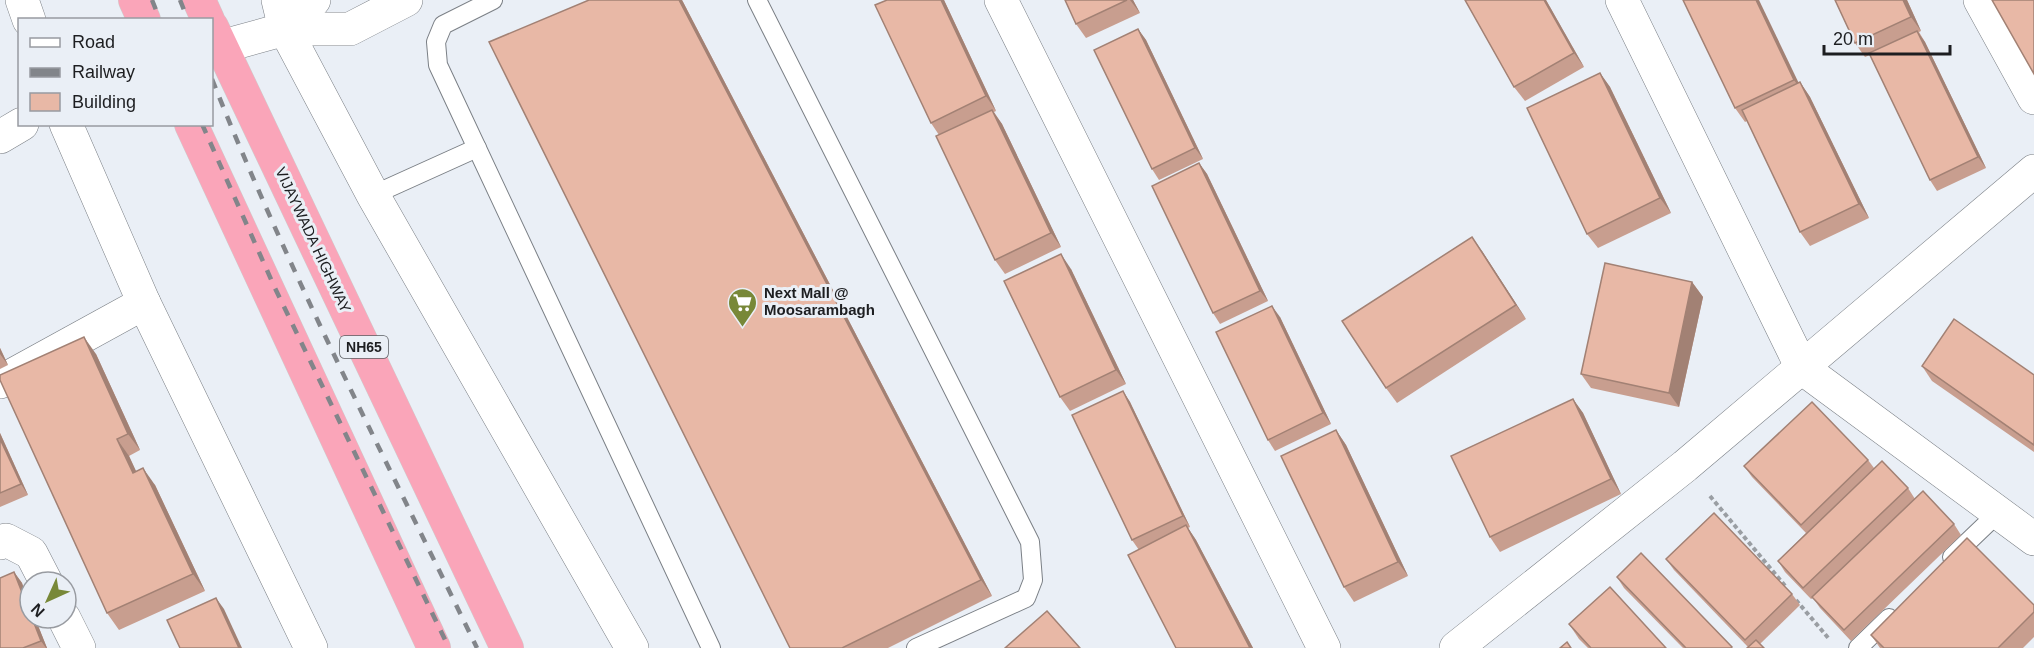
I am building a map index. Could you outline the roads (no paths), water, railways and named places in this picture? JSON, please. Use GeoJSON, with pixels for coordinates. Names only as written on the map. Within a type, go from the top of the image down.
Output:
{"type":"FeatureCollection","features":[{"type":"Feature","properties":{"kind":"highway"},"geometry":{"type":"LineString","coordinates":[[135,0],[143,18]]}},
{"type":"Feature","properties":{"kind":"highway","name":"VIJAYWADA HIGHWAY"},"geometry":{"type":"LineString","coordinates":[[199,0],[207,18]]}},
{"type":"Feature","properties":{"kind":"highway","name":"VIJAYWADA HIGHWAY"},"geometry":{"type":"LineString","coordinates":[[213,31],[507,648]]}},
{"type":"Feature","properties":{"kind":"highway"},"geometry":{"type":"LineString","coordinates":[[192,126],[435,648]]}},
{"type":"Feature","properties":{"kind":"street"},"geometry":{"type":"LineString","coordinates":[[22,0],[28,18]]}},
{"type":"Feature","properties":{"kind":"street"},"geometry":{"type":"LineString","coordinates":[[213,31],[281,14],[314,0]]}},
{"type":"Feature","properties":{"kind":"street"},"geometry":{"type":"LineString","coordinates":[[281,14],[350,29],[406,0]]}},
{"type":"Feature","properties":{"kind":"street"},"geometry":{"type":"LineString","coordinates":[[1001,0],[1324,648]]}},
{"type":"Feature","properties":{"kind":"street"},"geometry":{"type":"LineString","coordinates":[[1622,0],[1802,368],[2034,539]]}},
{"type":"Feature","properties":{"kind":"street"},"geometry":{"type":"LineString","coordinates":[[1980,0],[2034,98]]}},
{"type":"Feature","properties":{"kind":"street"},"geometry":{"type":"LineString","coordinates":[[281,14],[373,195],[632,648]]}},
{"type":"Feature","properties":{"kind":"street"},"geometry":{"type":"LineString","coordinates":[[0,137],[19,126]]}},
{"type":"Feature","properties":{"kind":"street"},"geometry":{"type":"LineString","coordinates":[[67,126],[144,303],[311,648]]}},
{"type":"Feature","properties":{"kind":"street"},"geometry":{"type":"LineString","coordinates":[[1456,648],[1685,466],[2034,171]]}},
{"type":"Feature","properties":{"kind":"street"},"geometry":{"type":"LineString","coordinates":[[0,382],[144,303]]}},
{"type":"Feature","properties":{"kind":"street"},"geometry":{"type":"LineString","coordinates":[[0,543],[6,540],[31,553],[40,570]]}},
{"type":"Feature","properties":{"kind":"street"},"geometry":{"type":"LineString","coordinates":[[70,630],[80,648]]}},
{"type":"Feature","properties":{"kind":"lane"},"geometry":{"type":"LineString","coordinates":[[493,0],[443,25],[436,42],[438,65],[711,648]]}},
{"type":"Feature","properties":{"kind":"lane"},"geometry":{"type":"LineString","coordinates":[[757,0],[1030,542],[1033,580],[1026,598],[916,648]]}},
{"type":"Feature","properties":{"kind":"lane"},"geometry":{"type":"LineString","coordinates":[[373,195],[477,148]]}},
{"type":"Feature","properties":{"kind":"lane"},"geometry":{"type":"LineString","coordinates":[[1939,570],[1998,513]]}},
{"type":"Feature","properties":{"kind":"lane"},"geometry":{"type":"LineString","coordinates":[[1858,648],[1899,609]]}},
{"type":"Feature","properties":{"kind":"railway"},"geometry":{"type":"LineString","coordinates":[[152,0],[159,18]]}},
{"type":"Feature","properties":{"kind":"railway"},"geometry":{"type":"LineString","coordinates":[[180,0],[187,18]]}},
{"type":"Feature","properties":{"kind":"railway"},"geometry":{"type":"LineString","coordinates":[[213,81],[306,295],[477,648]]}},
{"type":"Feature","properties":{"kind":"railway"},"geometry":{"type":"LineString","coordinates":[[203,126],[274,286],[449,648]]}},
{"type":"Feature","properties":{"kind":"place","name":"Next Mall @ Moosarambagh"},"geometry":{"type":"Point","coordinates":[743,328]}}]}
